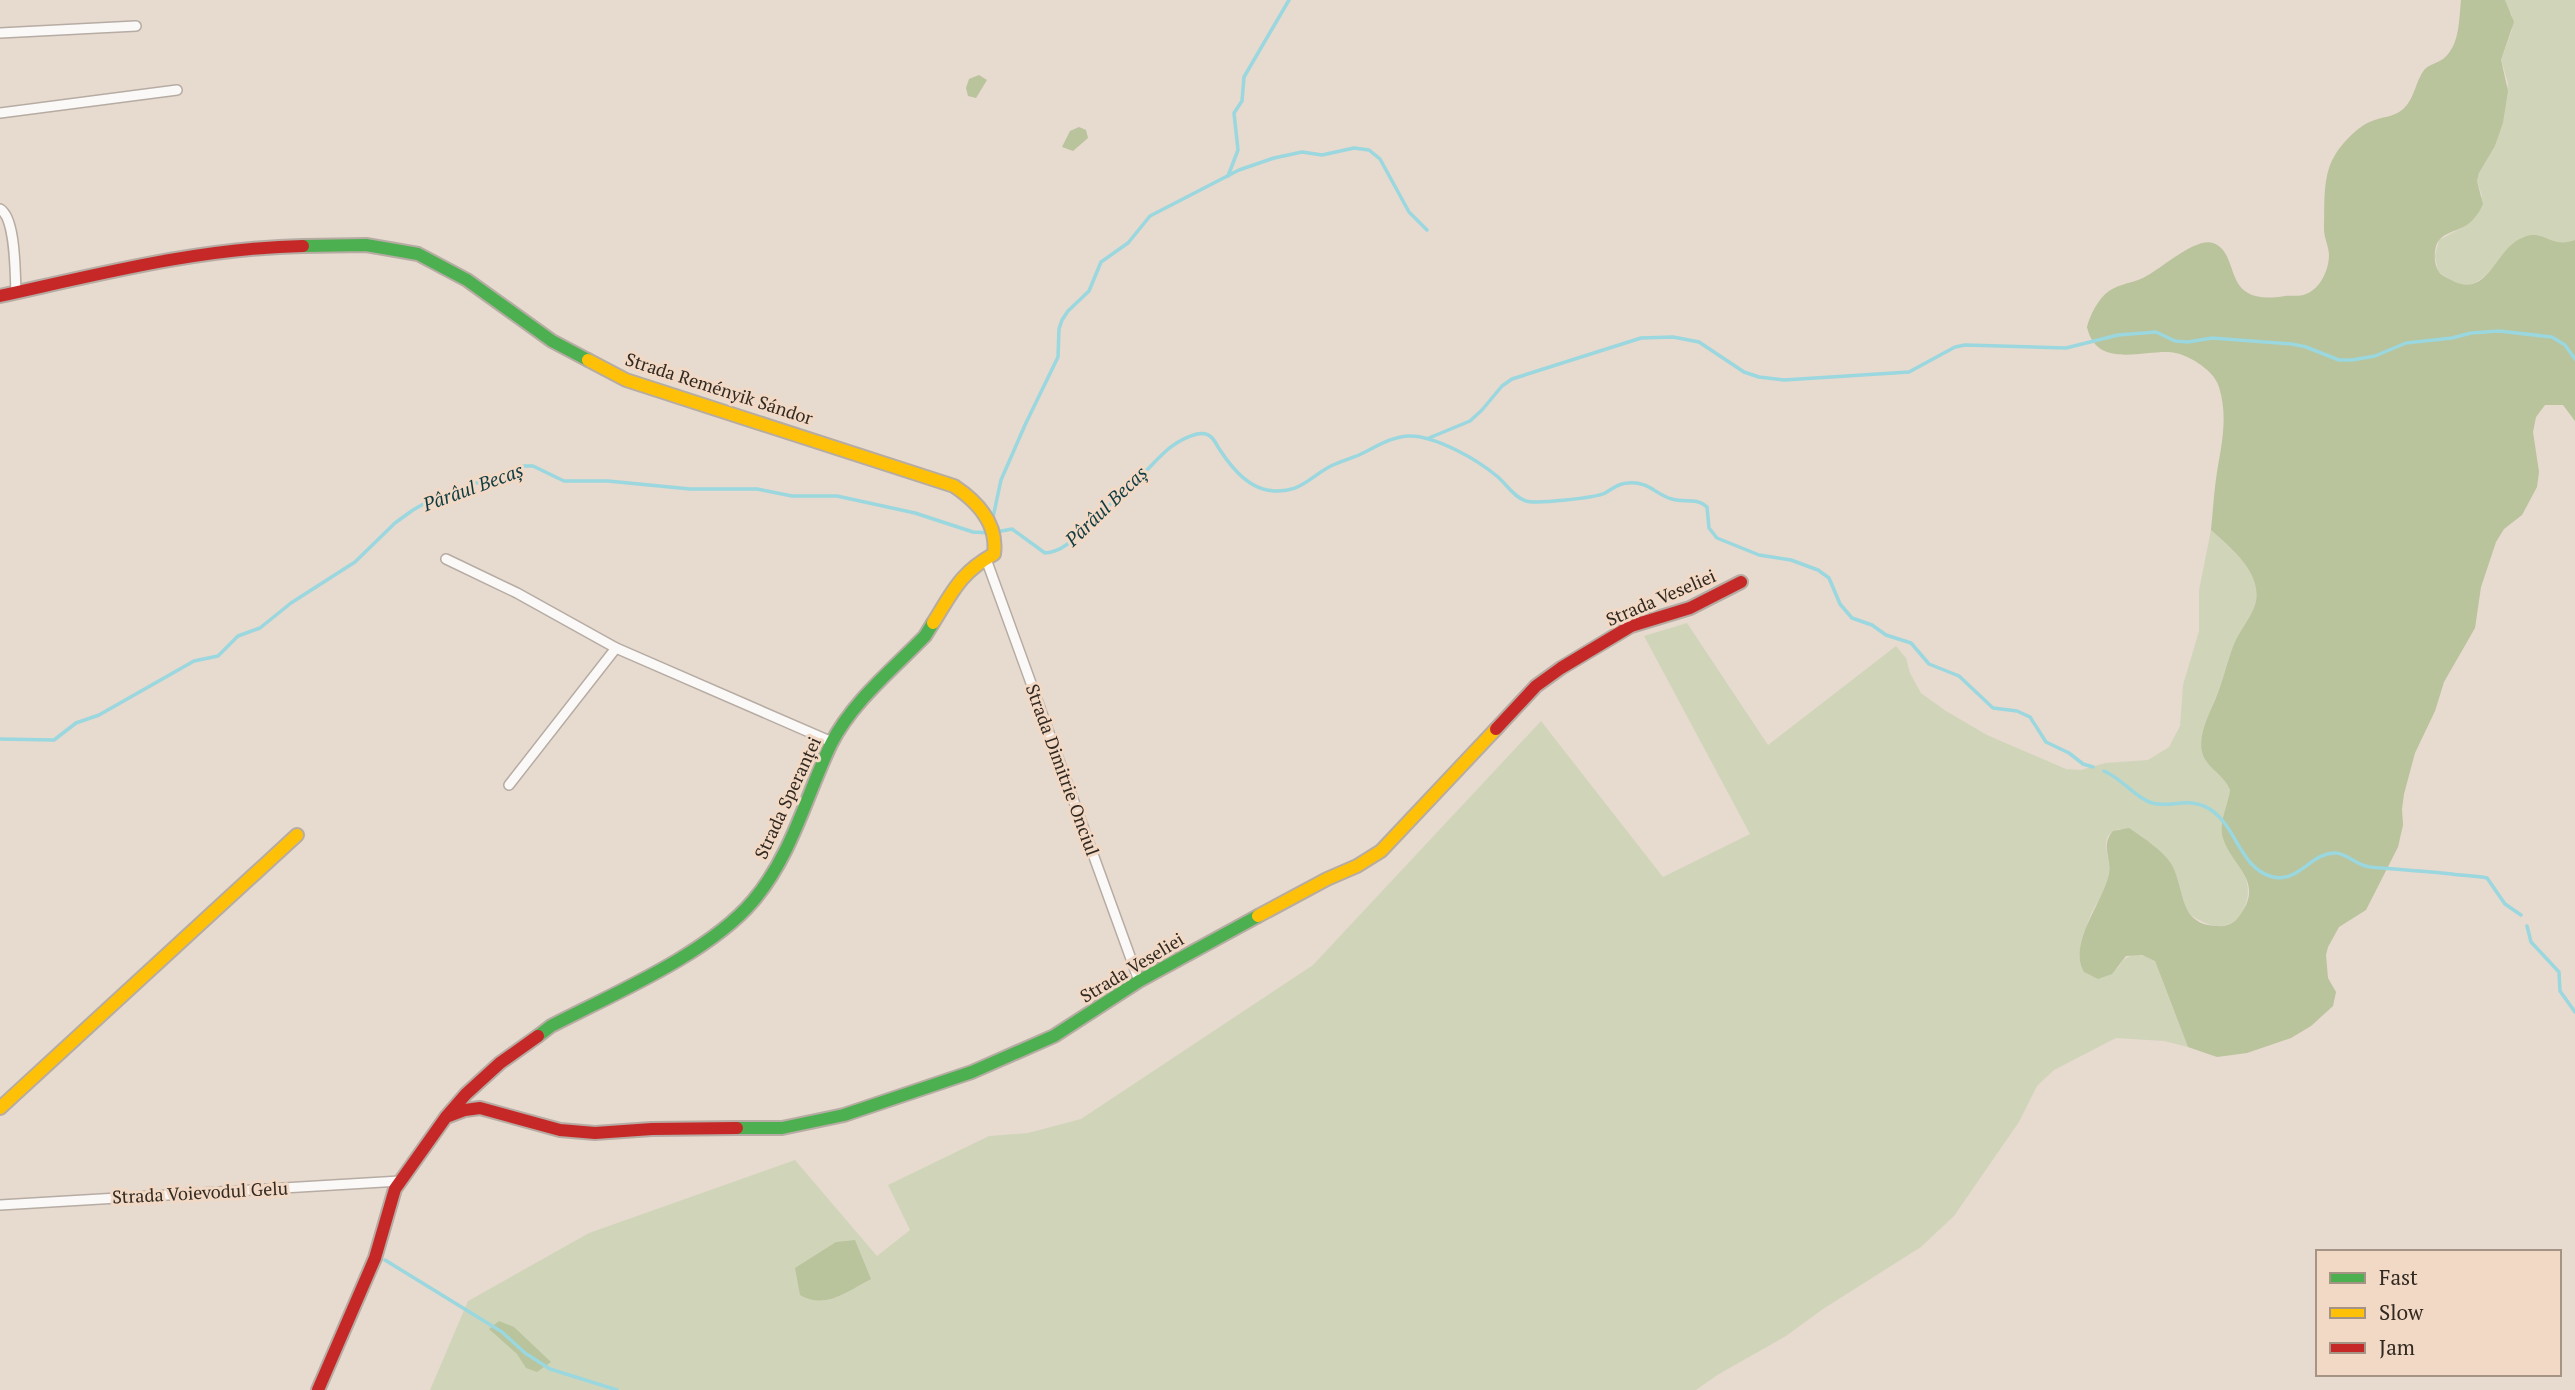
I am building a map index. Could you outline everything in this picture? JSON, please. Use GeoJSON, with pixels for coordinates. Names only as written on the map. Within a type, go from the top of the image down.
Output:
{"type":"FeatureCollection","features":[{"type":"Feature","properties":{"kind":"street"},"geometry":{"type":"LineString","coordinates":[[0,33],[136,26]]}},
{"type":"Feature","properties":{"kind":"street"},"geometry":{"type":"LineString","coordinates":[[0,113],[177,90]]}},
{"type":"Feature","properties":{"kind":"street"},"geometry":{"type":"LineString","coordinates":[[0,209],[7,215],[12,241],[16,293]]}},
{"type":"Feature","properties":{"kind":"street","name":"Strada Reményik Sándor"},"geometry":{"type":"LineString","coordinates":[[0,296],[153,262],[263,247],[366,245],[418,254],[467,280],[552,341],[626,380],[954,486],[973,498],[988,521],[995,543],[990,556]]}},
{"type":"Feature","properties":{"kind":"street","name":"Strada Speranței"},"geometry":{"type":"LineString","coordinates":[[318,1390],[375,1258],[391,1198],[400,1181],[446,1117],[466,1094],[500,1063],[551,1026],[654,974],[719,932],[743,912],[778,866],[832,742],[857,706],[925,636],[960,579],[974,565],[990,556]]}},
{"type":"Feature","properties":{"kind":"street","name":"Strada Dimitrie Onciul"},"geometry":{"type":"LineString","coordinates":[[990,556],[1139,981]]}},
{"type":"Feature","properties":{"kind":"street"},"geometry":{"type":"LineString","coordinates":[[446,559],[517,593],[615,648],[832,742]]}},
{"type":"Feature","properties":{"kind":"street","name":"Strada Veseliei"},"geometry":{"type":"LineString","coordinates":[[446,1117],[480,1108],[560,1130],[595,1133],[652,1129],[782,1128],[813,1123],[1007,1059],[1054,1036],[1139,981],[1381,851],[1536,686],[1631,626],[1690,608],[1741,582]]}},
{"type":"Feature","properties":{"kind":"street"},"geometry":{"type":"LineString","coordinates":[[509,785],[615,648]]}},
{"type":"Feature","properties":{"kind":"street"},"geometry":{"type":"LineString","coordinates":[[0,1108],[297,835]]}},
{"type":"Feature","properties":{"kind":"street","name":"Strada Voievodul Gelu"},"geometry":{"type":"LineString","coordinates":[[0,1205],[400,1181]]}},
{"type":"Feature","properties":{"kind":"green space"},"geometry":{"type":"Polygon","coordinates":[[[2461,0],[2505,0],[2514,22],[2501,60],[2508,91],[2503,123],[2495,146],[2477,181],[2483,204],[2470,223],[2438,241],[2435,252],[2436,266],[2440,273],[2465,285],[2484,278],[2514,242],[2524,237],[2537,235],[2560,242],[2575,240],[2575,421],[2563,405],[2545,405],[2536,417],[2533,432],[2539,472],[2537,487],[2522,515],[2504,529],[2496,542],[2481,587],[2475,628],[2444,682],[2435,711],[2415,753],[2404,794],[2403,825],[2398,847],[2366,910],[2339,927],[2328,947],[2328,978],[2336,992],[2333,1006],[2311,1026],[2291,1038],[2247,1053],[2217,1057],[2188,1047],[2155,961],[2142,955],[2126,956],[2112,974],[2098,979],[2084,972],[2080,950],[2087,925],[2108,878],[2107,843],[2113,831],[2129,828],[2162,853],[2175,871],[2188,911],[2204,924],[2230,924],[2238,918],[2247,903],[2248,883],[2227,848],[2222,832],[2222,820],[2230,790],[2204,758],[2201,745],[2205,725],[2234,644],[2255,605],[2257,594],[2255,583],[2244,563],[2211,530],[2224,419],[2222,398],[2216,380],[2198,363],[2177,353],[2109,353],[2092,340],[2087,327],[2101,298],[2109,291],[2143,278],[2187,249],[2206,242],[2222,249],[2235,278],[2250,294],[2264,297],[2298,296],[2316,288],[2329,261],[2324,229],[2325,192],[2334,157],[2345,141],[2361,127],[2402,110],[2425,69],[2449,54],[2458,32],[2461,0]]]}},
{"type":"Feature","properties":{"kind":"green space"},"geometry":{"type":"Polygon","coordinates":[[[2505,0],[2575,0],[2575,240],[2561,245],[2547,239],[2523,237],[2485,276],[2466,285],[2453,282],[2438,271],[2435,256],[2439,240],[2475,218],[2482,196],[2477,181],[2479,173],[2495,146],[2503,123],[2508,83],[2501,60],[2512,30],[2512,15],[2505,0]]]}},
{"type":"Feature","properties":{"kind":"green space"},"geometry":{"type":"Polygon","coordinates":[[[979,75],[987,80],[976,98],[968,96],[966,88],[969,79],[979,75]]]}},
{"type":"Feature","properties":{"kind":"green space"},"geometry":{"type":"Polygon","coordinates":[[[1079,127],[1086,130],[1088,138],[1073,151],[1062,147],[1070,131],[1079,127]]]}},
{"type":"Feature","properties":{"kind":"green space"},"geometry":{"type":"Polygon","coordinates":[[[2211,530],[2244,563],[2255,583],[2257,594],[2253,610],[2232,650],[2202,734],[2206,759],[2230,790],[2222,832],[2230,852],[2245,876],[2248,895],[2245,906],[2237,919],[2230,924],[2216,926],[2201,921],[2187,910],[2183,903],[2176,873],[2167,860],[2148,844],[2120,829],[2112,832],[2106,842],[2109,876],[2090,917],[2080,949],[2118,968],[2125,959],[2134,955],[2155,961],[2188,1047],[2164,1041],[2116,1038],[2054,1070],[2037,1086],[2019,1122],[1954,1216],[1921,1247],[1823,1309],[1786,1336],[1696,1390],[430,1390],[468,1301],[589,1233],[795,1160],[877,1256],[910,1230],[888,1185],[989,1136],[1028,1133],[1081,1119],[1313,965],[1541,721],[1663,877],[1750,834],[1644,636],[1687,623],[1768,745],[1896,646],[1906,658],[1910,673],[1921,693],[1987,735],[2066,769],[2081,770],[2105,763],[2148,760],[2169,747],[2180,726],[2183,685],[2199,631],[2199,590],[2211,530]]]}},
{"type":"Feature","properties":{"kind":"green space"},"geometry":{"type":"Polygon","coordinates":[[[855,1240],[871,1279],[827,1300],[818,1301],[800,1295],[795,1268],[836,1242],[855,1240]]]}},
{"type":"Feature","properties":{"kind":"green space"},"geometry":{"type":"Polygon","coordinates":[[[499,1321],[514,1327],[551,1362],[537,1372],[526,1368],[517,1354],[489,1329],[499,1321]]]}},
{"type":"Feature","properties":{"kind":"waterway"},"geometry":{"type":"LineString","coordinates":[[1228,176],[1238,150],[1234,113],[1242,101],[1244,77],[1289,0]]}},
{"type":"Feature","properties":{"kind":"waterway"},"geometry":{"type":"LineString","coordinates":[[992,522],[1001,480],[1058,357],[1062,320],[1089,291],[1101,262],[1128,243],[1150,216],[1239,170],[1274,158],[1302,152],[1322,155],[1354,148],[1369,150],[1380,159],[1409,212],[1427,230]]}},
{"type":"Feature","properties":{"kind":"waterway"},"geometry":{"type":"LineString","coordinates":[[1429,438],[1470,421],[1502,386],[1512,379],[1641,338],[1673,337],[1699,342],[1744,372],[1784,380],[1909,372],[1955,347],[1965,345],[2066,348],[2118,335],[2156,332],[2175,341],[2212,338],[2292,344],[2339,360],[2352,360],[2375,356],[2406,343],[2499,331],[2552,337],[2565,345],[2575,359]]}},
{"type":"Feature","properties":{"kind":"waterway","name":"Pârâul Becaș"},"geometry":{"type":"LineString","coordinates":[[0,739],[54,740],[76,723],[99,715],[194,661],[218,656],[238,636],[260,628],[291,603],[355,562],[395,523],[413,510],[476,483],[502,479],[523,466],[533,466],[564,481],[608,481],[690,489],[757,489],[792,496],[837,496],[915,513],[973,532],[991,533],[1012,529],[1045,553],[1071,542],[1179,441],[1203,433],[1212,438],[1240,475],[1259,488],[1267,490],[1294,488],[1332,465],[1389,441],[1408,436],[1431,440],[1468,456],[1526,501],[1590,497],[1605,493],[1621,484],[1635,483],[1672,499],[1703,504],[1707,507],[1709,528],[1717,538],[1759,555],[1791,560],[1818,570],[1829,578],[1840,604],[1852,618],[1872,625],[1886,635],[1911,643],[1929,664],[1959,676],[1993,708],[2017,711],[2030,717],[2046,742],[2093,767]]}},
{"type":"Feature","properties":{"kind":"waterway"},"geometry":{"type":"LineString","coordinates":[[2104,771],[2146,801],[2159,804],[2197,804],[2214,812],[2246,858],[2262,873],[2273,877],[2290,876],[2319,857],[2336,853],[2370,867],[2487,878],[2505,904],[2521,915]]}},
{"type":"Feature","properties":{"kind":"waterway"},"geometry":{"type":"LineString","coordinates":[[2527,926],[2531,942],[2559,972],[2560,991],[2575,1012]]}},
{"type":"Feature","properties":{"kind":"waterway"},"geometry":{"type":"LineString","coordinates":[[385,1260],[502,1332],[525,1353],[550,1369],[617,1390]]}},
{"type":"Feature","properties":{"kind":"traffic: fast"},"geometry":{"type":"LineString","coordinates":[[303,246],[366,245],[418,254],[467,280],[552,341],[588,360]]}},
{"type":"Feature","properties":{"kind":"traffic: fast"},"geometry":{"type":"LineString","coordinates":[[538,1036],[551,1026],[686,955],[734,920],[753,901],[767,883],[788,845],[822,764],[840,729],[874,687],[925,636],[933,623]]}},
{"type":"Feature","properties":{"kind":"traffic: fast"},"geometry":{"type":"LineString","coordinates":[[737,1128],[782,1128],[844,1115],[972,1072],[1054,1036],[1139,981],[1258,916]]}},
{"type":"Feature","properties":{"kind":"traffic: slow"},"geometry":{"type":"LineString","coordinates":[[588,360],[626,380],[954,486],[963,492],[985,515],[993,533],[994,554],[965,576],[933,623]]}},
{"type":"Feature","properties":{"kind":"traffic: slow"},"geometry":{"type":"LineString","coordinates":[[1258,916],[1381,851],[1496,729]]}},
{"type":"Feature","properties":{"kind":"traffic: slow"},"geometry":{"type":"LineString","coordinates":[[0,1108],[297,835]]}},
{"type":"Feature","properties":{"kind":"traffic: jam"},"geometry":{"type":"LineString","coordinates":[[0,296],[188,257],[303,246]]}},
{"type":"Feature","properties":{"kind":"traffic: jam"},"geometry":{"type":"LineString","coordinates":[[1496,729],[1536,686],[1561,668],[1631,626],[1690,608],[1741,582]]}},
{"type":"Feature","properties":{"kind":"traffic: jam"},"geometry":{"type":"LineString","coordinates":[[318,1390],[375,1258],[395,1189],[446,1117],[466,1094],[500,1063],[538,1036]]}},
{"type":"Feature","properties":{"kind":"traffic: jam"},"geometry":{"type":"LineString","coordinates":[[449,1116],[480,1108],[560,1130],[595,1133],[737,1128]]}}]}
